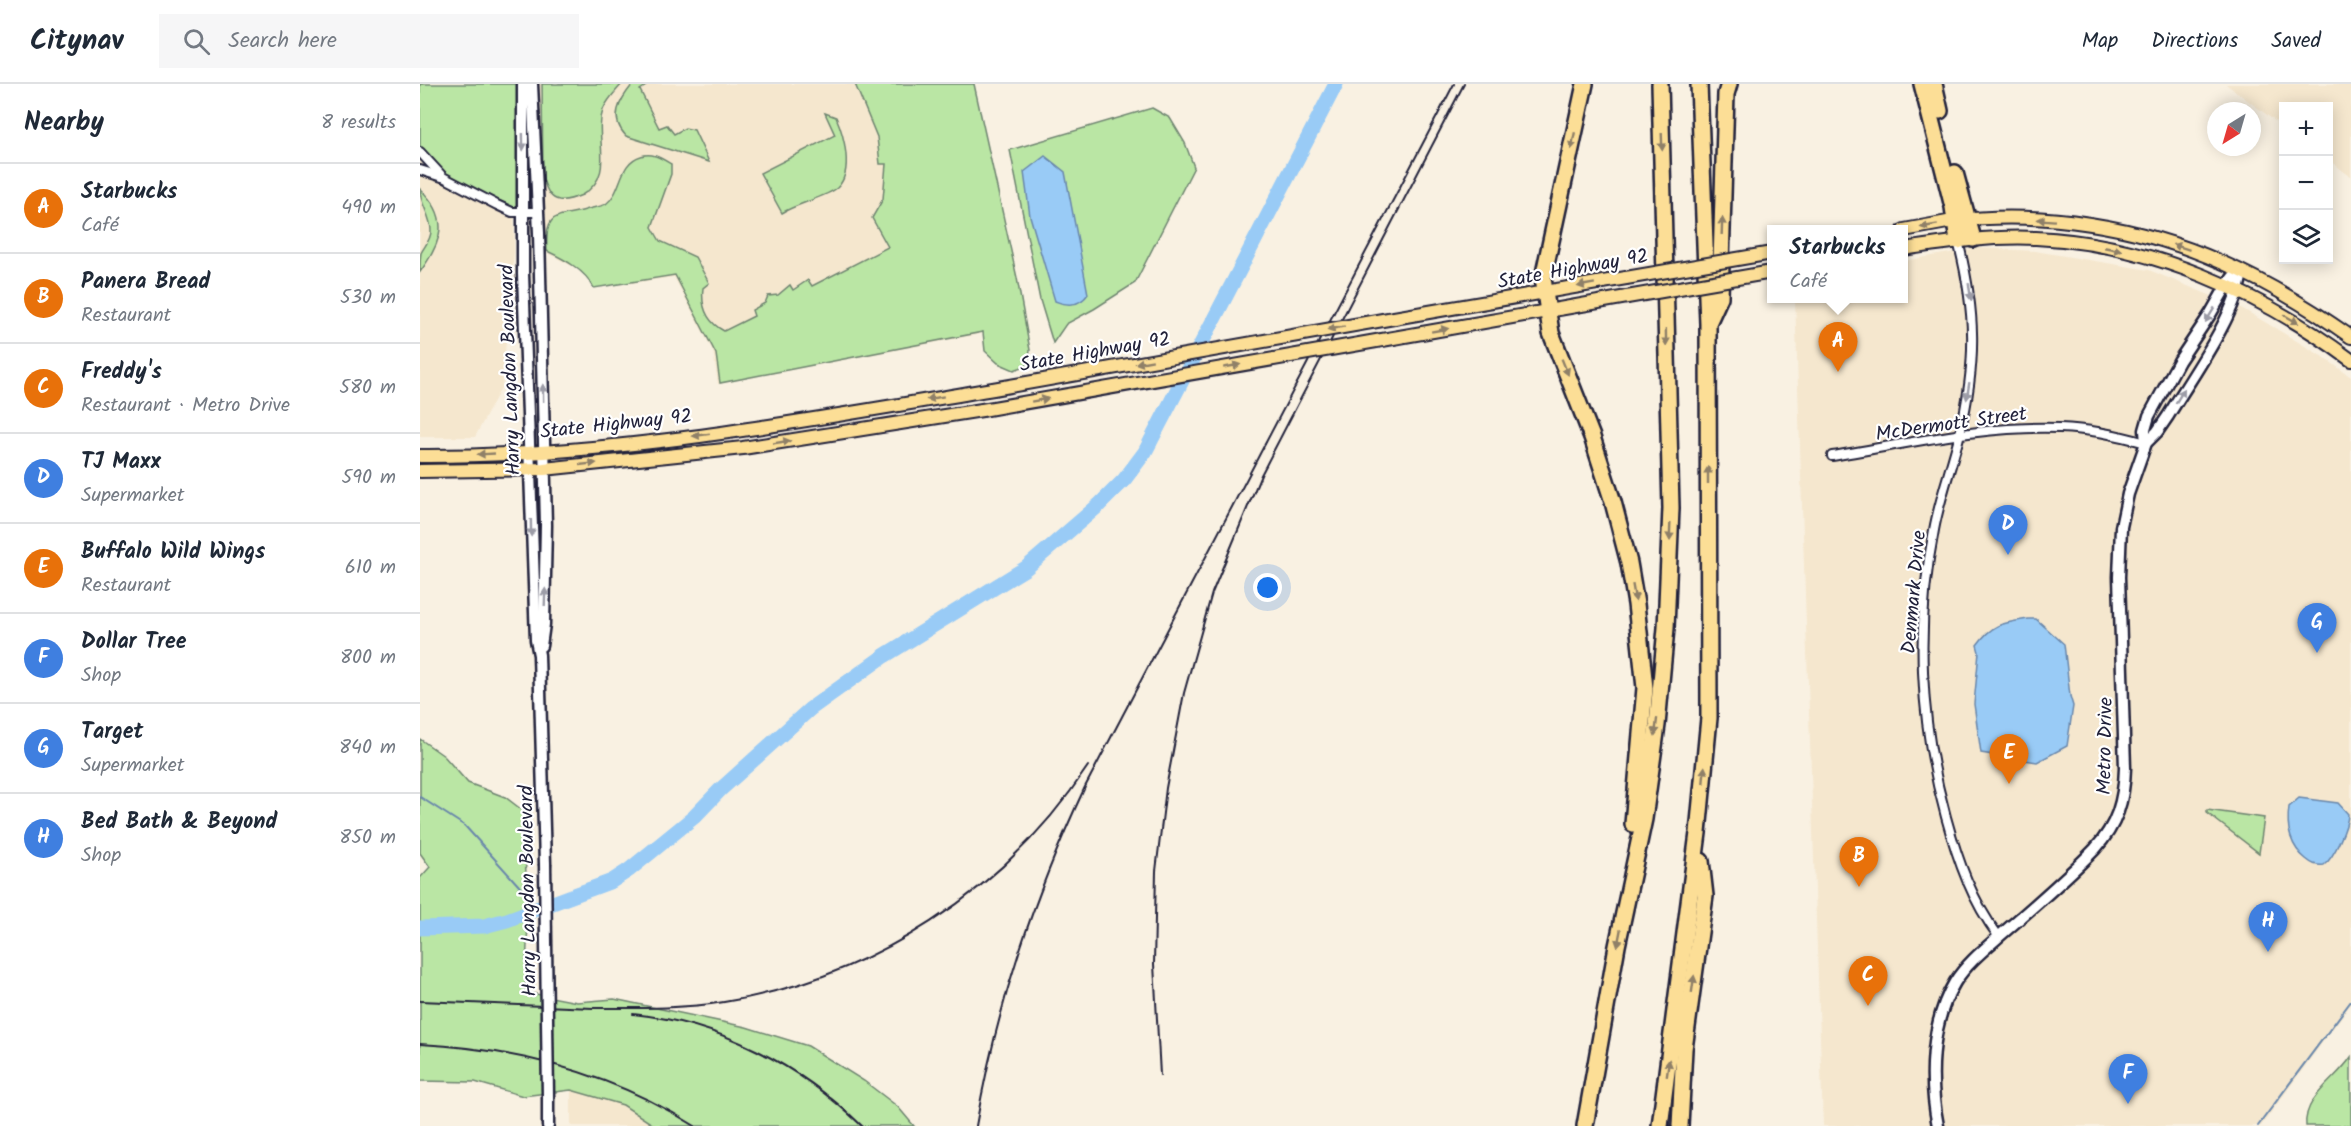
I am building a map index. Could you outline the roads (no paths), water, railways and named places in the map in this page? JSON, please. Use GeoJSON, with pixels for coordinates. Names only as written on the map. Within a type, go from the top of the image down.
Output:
{"type":"FeatureCollection","features":[{"type":"Feature","properties":{"kind":"highway"},"geometry":{"type":"LineString","coordinates":[[1585,84],[1543,278],[1551,333],[1592,437],[1613,502],[1629,563],[1636,604],[1645,688],[1631,881]]}},
{"type":"Feature","properties":{"kind":"highway"},"geometry":{"type":"LineString","coordinates":[[1585,1126],[1644,819],[1657,724],[1666,628],[1671,508],[1660,84]]}},
{"type":"Feature","properties":{"kind":"highway"},"geometry":{"type":"LineString","coordinates":[[1660,1126],[1698,833],[1709,717],[1707,324],[1699,84]]}},
{"type":"Feature","properties":{"kind":"highway"},"geometry":{"type":"LineString","coordinates":[[1707,324],[1719,297],[1726,94],[1729,84]]}},
{"type":"Feature","properties":{"kind":"highway"},"geometry":{"type":"LineString","coordinates":[[1922,84],[1953,207],[1962,221]]}},
{"type":"Feature","properties":{"kind":"highway"},"geometry":{"type":"LineString","coordinates":[[1934,84],[1966,240]]}},
{"type":"Feature","properties":{"kind":"highway"},"geometry":{"type":"LineString","coordinates":[[1680,1126],[1684,1049],[1705,896],[1698,833]]}},
{"type":"Feature","properties":{"kind":"main road","name":"Harry Langdon Boulevard"},"geometry":{"type":"LineString","coordinates":[[523,84],[523,274],[536,640],[539,655],[545,864],[548,1126]]}},
{"type":"Feature","properties":{"kind":"main road","name":"Harry Langdon Boulevard"},"geometry":{"type":"LineString","coordinates":[[532,84],[546,575],[544,624],[539,655]]}},
{"type":"Feature","properties":{"kind":"main road"},"geometry":{"type":"LineString","coordinates":[[1908,229],[1962,221],[2047,220],[2115,230],[2175,245],[2221,262],[2289,297],[2351,337]]}},
{"type":"Feature","properties":{"kind":"main road"},"geometry":{"type":"LineString","coordinates":[[1908,248],[1966,240],[2037,238],[2071,241],[2141,255],[2240,290],[2297,322],[2351,360]]}},
{"type":"Feature","properties":{"kind":"main road","name":"State Highway 92"},"geometry":{"type":"LineString","coordinates":[[420,456],[604,447],[796,422],[1767,254]]}},
{"type":"Feature","properties":{"kind":"main road","name":"Metro Drive"},"geometry":{"type":"LineString","coordinates":[[1938,1126],[1934,1095],[1934,1063],[1943,1011],[1950,990],[1962,973],[2095,849],[2109,833],[2121,806],[2126,768],[2119,577],[2121,527],[2128,494],[2146,443],[2145,430],[2149,416],[2179,361],[2227,285],[2233,277],[2242,272]]}},
{"type":"Feature","properties":{"kind":"main road","name":"Metro Drive"},"geometry":{"type":"LineString","coordinates":[[2146,443],[2168,416],[2230,312],[2240,290],[2242,272]]}},
{"type":"Feature","properties":{"kind":"main road","name":"State Highway 92"},"geometry":{"type":"LineString","coordinates":[[420,471],[544,469],[743,448],[982,410],[1767,273]]}},
{"type":"Feature","properties":{"kind":"street"},"geometry":{"type":"LineString","coordinates":[[420,152],[443,177]]}},
{"type":"Feature","properties":{"kind":"street"},"geometry":{"type":"LineString","coordinates":[[420,170],[443,177],[512,212],[537,212]]}},
{"type":"Feature","properties":{"kind":"street","name":"Denmark Drive"},"geometry":{"type":"LineString","coordinates":[[1966,240],[1973,345],[1969,387],[1960,436],[1939,504],[1928,561],[1923,627],[1924,703],[1936,781],[1957,857],[1973,896],[2000,937]]}},
{"type":"Feature","properties":{"kind":"street","name":"McDermott Street"},"geometry":{"type":"LineString","coordinates":[[1832,456],[1996,430],[2062,428],[2108,433],[2146,443]]}},
{"type":"Feature","properties":{"kind":"water"},"geometry":{"type":"Polygon","coordinates":[[[1045,156],[1065,172],[1088,294],[1081,301],[1073,304],[1055,301],[1030,216],[1024,172],[1045,156]]]}},
{"type":"Feature","properties":{"kind":"water"},"geometry":{"type":"Polygon","coordinates":[[[2036,619],[2064,644],[2073,706],[2067,746],[2037,762],[1981,753],[1974,704],[1979,652],[1977,645],[1988,632],[1999,625],[2036,619]]]}},
{"type":"Feature","properties":{"kind":"water"},"geometry":{"type":"Polygon","coordinates":[[[2299,798],[2338,803],[2348,814],[2340,841],[2324,865],[2314,864],[2306,859],[2296,848],[2290,836],[2289,807],[2299,798]]]}},
{"type":"Feature","properties":{"kind":"waterway"},"geometry":{"type":"LineString","coordinates":[[420,928],[484,926],[507,920],[612,881],[694,817],[720,790],[810,709],[884,656],[1026,568],[1099,505],[1124,480],[1145,452],[1336,84]]}},
{"type":"Feature","properties":{"kind":"waterway"},"geometry":{"type":"LineString","coordinates":[[420,797],[465,826],[519,886],[536,910]]}},
{"type":"Feature","properties":{"kind":"waterway"},"geometry":{"type":"LineString","coordinates":[[2258,1126],[2351,1001]]}},
{"type":"Feature","properties":{"kind":"railway"},"geometry":{"type":"LineString","coordinates":[[976,1126],[1006,995],[1033,911],[1066,828],[1085,787],[1454,84]]}},
{"type":"Feature","properties":{"kind":"railway"},"geometry":{"type":"LineString","coordinates":[[1160,1075],[1154,964],[1156,871],[1166,788],[1184,693],[1212,593],[1261,475],[1464,84]]}},
{"type":"Feature","properties":{"kind":"railway"},"geometry":{"type":"LineString","coordinates":[[420,1001],[593,1008],[692,1006],[724,1002],[779,990],[832,973],[883,950],[931,922],[976,889],[1017,852],[1055,811],[1088,766]]}},
{"type":"Feature","properties":{"kind":"railway"},"geometry":{"type":"LineString","coordinates":[[633,1014],[697,1027],[757,1050],[812,1084],[862,1126]]}},
{"type":"Feature","properties":{"kind":"railway"},"geometry":{"type":"LineString","coordinates":[[420,1044],[492,1052],[563,1067],[631,1092],[695,1126]]}},
{"type":"Feature","properties":{"kind":"place","name":"Starbucks"},"geometry":{"type":"Point","coordinates":[1838,372]}},
{"type":"Feature","properties":{"kind":"place","name":"TJ Maxx"},"geometry":{"type":"Point","coordinates":[2008,555]}},
{"type":"Feature","properties":{"kind":"place","name":"Target"},"geometry":{"type":"Point","coordinates":[2317,653]}},
{"type":"Feature","properties":{"kind":"place","name":"Buffalo Wild Wings"},"geometry":{"type":"Point","coordinates":[2009,784]}},
{"type":"Feature","properties":{"kind":"place","name":"Panera Bread"},"geometry":{"type":"Point","coordinates":[1859,887]}},
{"type":"Feature","properties":{"kind":"place","name":"Bed Bath & Beyond"},"geometry":{"type":"Point","coordinates":[2268,952]}},
{"type":"Feature","properties":{"kind":"place","name":"Freddy's"},"geometry":{"type":"Point","coordinates":[1868,1006]}},
{"type":"Feature","properties":{"kind":"place","name":"Dollar Tree"},"geometry":{"type":"Point","coordinates":[2128,1104]}}]}
